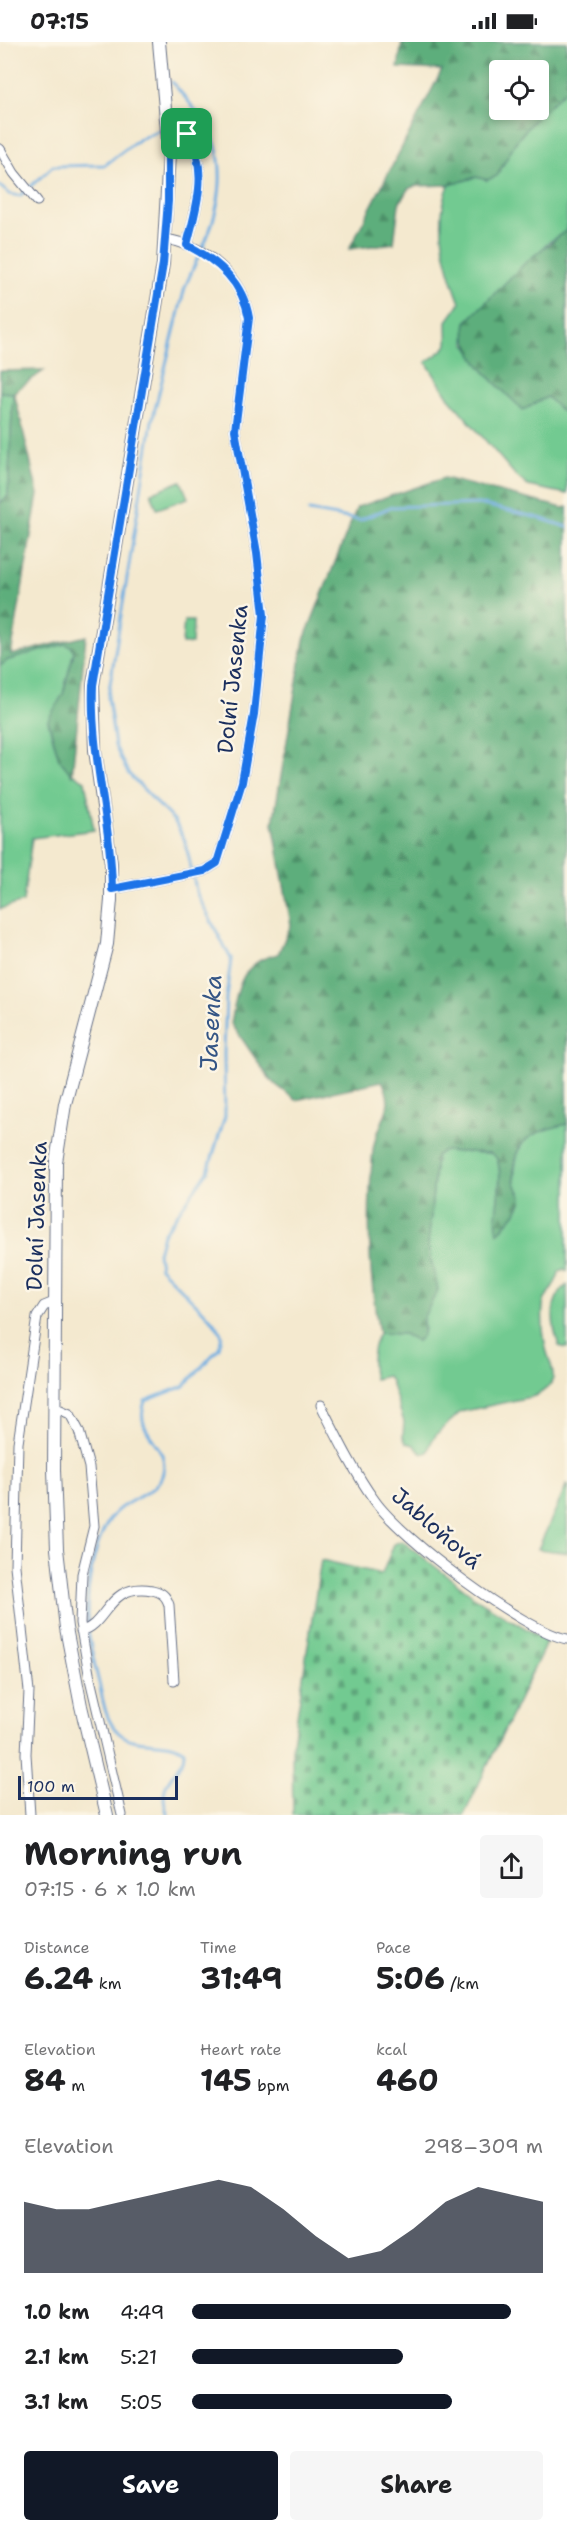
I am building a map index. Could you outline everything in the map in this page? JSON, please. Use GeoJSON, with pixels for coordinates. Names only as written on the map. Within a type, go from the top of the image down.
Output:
{"type":"FeatureCollection","features":[{"type":"Feature","properties":{"kind":"street","name":"Dolní Jasenka"},"geometry":{"type":"LineString","coordinates":[[107,1815],[82,1715],[65,1617],[55,1511],[55,1185],[61,1127],[105,954],[112,889],[92,700],[95,669],[154,323],[165,239],[168,128],[159,42]]}},
{"type":"Feature","properties":{"kind":"street"},"geometry":{"type":"LineString","coordinates":[[168,128],[189,136],[200,171],[201,188],[187,245]]}},
{"type":"Feature","properties":{"kind":"street"},"geometry":{"type":"LineString","coordinates":[[0,149],[14,173],[37,201]]}},
{"type":"Feature","properties":{"kind":"street","name":"Dolní Jasenka"},"geometry":{"type":"LineString","coordinates":[[112,889],[204,871],[213,867],[220,857],[242,782],[254,714],[264,615],[257,553],[235,430],[249,318],[246,302],[238,287],[221,266],[187,245],[165,239]]}},
{"type":"Feature","properties":{"kind":"street"},"geometry":{"type":"LineString","coordinates":[[30,1815],[26,1754],[29,1691],[15,1566],[18,1443],[37,1317],[44,1306],[54,1302]]}},
{"type":"Feature","properties":{"kind":"street","name":"Jabloňová"},"geometry":{"type":"LineString","coordinates":[[321,1405],[376,1503],[408,1534],[494,1602],[545,1633],[567,1639]]}},
{"type":"Feature","properties":{"kind":"street"},"geometry":{"type":"LineString","coordinates":[[54,1407],[67,1412],[74,1421],[84,1449],[92,1486],[94,1526],[82,1574],[79,1604],[122,1815]]}},
{"type":"Feature","properties":{"kind":"street"},"geometry":{"type":"LineString","coordinates":[[86,1630],[107,1605],[124,1594],[143,1590],[164,1595],[168,1605],[174,1681]]}},
{"type":"Feature","properties":{"kind":"green space"},"geometry":{"type":"Polygon","coordinates":[[[402,42],[567,42],[567,88],[549,106],[549,60],[489,60],[489,120],[534,120],[515,143],[497,176],[487,180],[476,177],[449,185],[415,186],[408,189],[399,204],[394,243],[349,249],[442,70],[398,68],[402,42]]]}},
{"type":"Feature","properties":{"kind":"green space"},"geometry":{"type":"Polygon","coordinates":[[[567,88],[567,230],[549,242],[466,322],[465,343],[496,383],[547,397],[567,416],[567,494],[528,486],[516,476],[449,398],[426,362],[446,346],[447,321],[460,303],[443,244],[442,214],[449,185],[476,177],[487,180],[497,176],[515,143],[531,123],[534,120],[549,120],[549,106],[567,88]]]}},
{"type":"Feature","properties":{"kind":"green space"},"geometry":{"type":"Polygon","coordinates":[[[567,230],[567,416],[547,397],[523,410],[483,370],[475,359],[465,335],[466,322],[527,261],[567,230]]]}},
{"type":"Feature","properties":{"kind":"green space"},"geometry":{"type":"Polygon","coordinates":[[[45,370],[14,392],[38,494],[11,655],[86,636],[72,775],[59,759],[48,720],[63,694],[74,652],[71,646],[65,644],[8,660],[0,666],[0,503],[8,496],[13,393],[0,392],[0,371],[45,370]]]}},
{"type":"Feature","properties":{"kind":"green space"},"geometry":{"type":"Polygon","coordinates":[[[0,392],[13,393],[8,496],[0,503],[0,392]]]}},
{"type":"Feature","properties":{"kind":"green space"},"geometry":{"type":"Polygon","coordinates":[[[444,478],[563,508],[567,507],[567,1124],[535,1134],[521,1146],[516,1154],[514,1179],[522,1201],[515,1214],[498,1233],[496,1214],[500,1175],[496,1157],[490,1153],[443,1151],[436,1156],[428,1247],[438,1290],[423,1318],[423,1335],[417,1341],[404,1334],[379,1333],[375,1310],[371,1265],[370,1196],[373,1150],[388,1100],[382,1081],[296,1100],[271,1081],[231,1023],[242,979],[255,963],[278,954],[291,925],[273,823],[304,640],[357,507],[444,478]]]}},
{"type":"Feature","properties":{"kind":"green space"},"geometry":{"type":"Polygon","coordinates":[[[181,481],[188,498],[157,509],[151,493],[181,481]]]}},
{"type":"Feature","properties":{"kind":"green space"},"geometry":{"type":"Polygon","coordinates":[[[184,621],[193,621],[192,644],[182,644],[184,621]]]}},
{"type":"Feature","properties":{"kind":"green space"},"geometry":{"type":"Polygon","coordinates":[[[65,644],[71,646],[74,651],[63,694],[48,721],[63,763],[76,776],[85,781],[94,830],[32,838],[23,902],[0,909],[0,666],[8,660],[65,644]]]}},
{"type":"Feature","properties":{"kind":"green space"},"geometry":{"type":"Polygon","coordinates":[[[567,1124],[567,1271],[564,1269],[559,1272],[544,1301],[543,1310],[544,1340],[553,1379],[544,1390],[535,1396],[460,1412],[433,1439],[428,1452],[422,1454],[414,1445],[406,1443],[403,1436],[404,1422],[390,1379],[387,1376],[374,1379],[372,1362],[373,1350],[379,1333],[404,1334],[417,1341],[424,1330],[423,1318],[438,1290],[428,1247],[436,1156],[443,1151],[491,1153],[496,1157],[500,1175],[498,1212],[502,1229],[515,1214],[520,1191],[516,1184],[515,1172],[520,1147],[530,1135],[567,1124]]]}},
{"type":"Feature","properties":{"kind":"green space"},"geometry":{"type":"Polygon","coordinates":[[[567,1285],[567,1348],[559,1346],[553,1314],[557,1298],[567,1285]]]}},
{"type":"Feature","properties":{"kind":"green space"},"geometry":{"type":"Polygon","coordinates":[[[567,1483],[567,1553],[538,1549],[564,1491],[567,1483]]]}},
{"type":"Feature","properties":{"kind":"green space"},"geometry":{"type":"Polygon","coordinates":[[[402,1541],[480,1601],[547,1641],[464,1815],[293,1815],[292,1749],[321,1560],[382,1574],[394,1544],[402,1541]]]}},
{"type":"Feature","properties":{"kind":"waterway","name":"Jasenka"},"geometry":{"type":"LineString","coordinates":[[172,82],[202,119],[211,134],[220,166],[218,200],[202,249]]}},
{"type":"Feature","properties":{"kind":"waterway"},"geometry":{"type":"LineString","coordinates":[[171,125],[197,113]]}},
{"type":"Feature","properties":{"kind":"waterway"},"geometry":{"type":"LineString","coordinates":[[0,186],[9,194],[20,196],[53,166],[105,165],[139,139],[162,129]]}},
{"type":"Feature","properties":{"kind":"waterway","name":"Jasenka"},"geometry":{"type":"LineString","coordinates":[[168,1815],[164,1792],[183,1759],[184,1751],[168,1744],[126,1738],[114,1728],[103,1703],[91,1650],[87,1615],[91,1572],[103,1531],[115,1513],[152,1488],[162,1476],[164,1465],[162,1455],[144,1423],[142,1413],[145,1401],[184,1386],[219,1348],[222,1335],[213,1321],[160,1268],[158,1253],[163,1234],[208,1171],[225,1116],[226,997],[231,959],[197,894],[185,841],[175,822],[128,773],[115,746],[108,697],[152,421],[185,287],[199,255]]}},
{"type":"Feature","properties":{"kind":"waterway"},"geometry":{"type":"LineString","coordinates":[[309,511],[360,520],[391,507],[479,504],[567,527]]}},
{"type":"Feature","properties":{"kind":"route"},"geometry":{"type":"LineString","coordinates":[[168,132],[187,134],[193,143],[200,171],[201,188],[187,245],[221,266],[238,287],[246,302],[249,318],[235,430],[257,553],[264,615],[254,714],[242,782],[217,863],[204,871],[112,889],[108,838],[95,750],[93,685],[163,264],[169,180],[168,132]]}}]}
